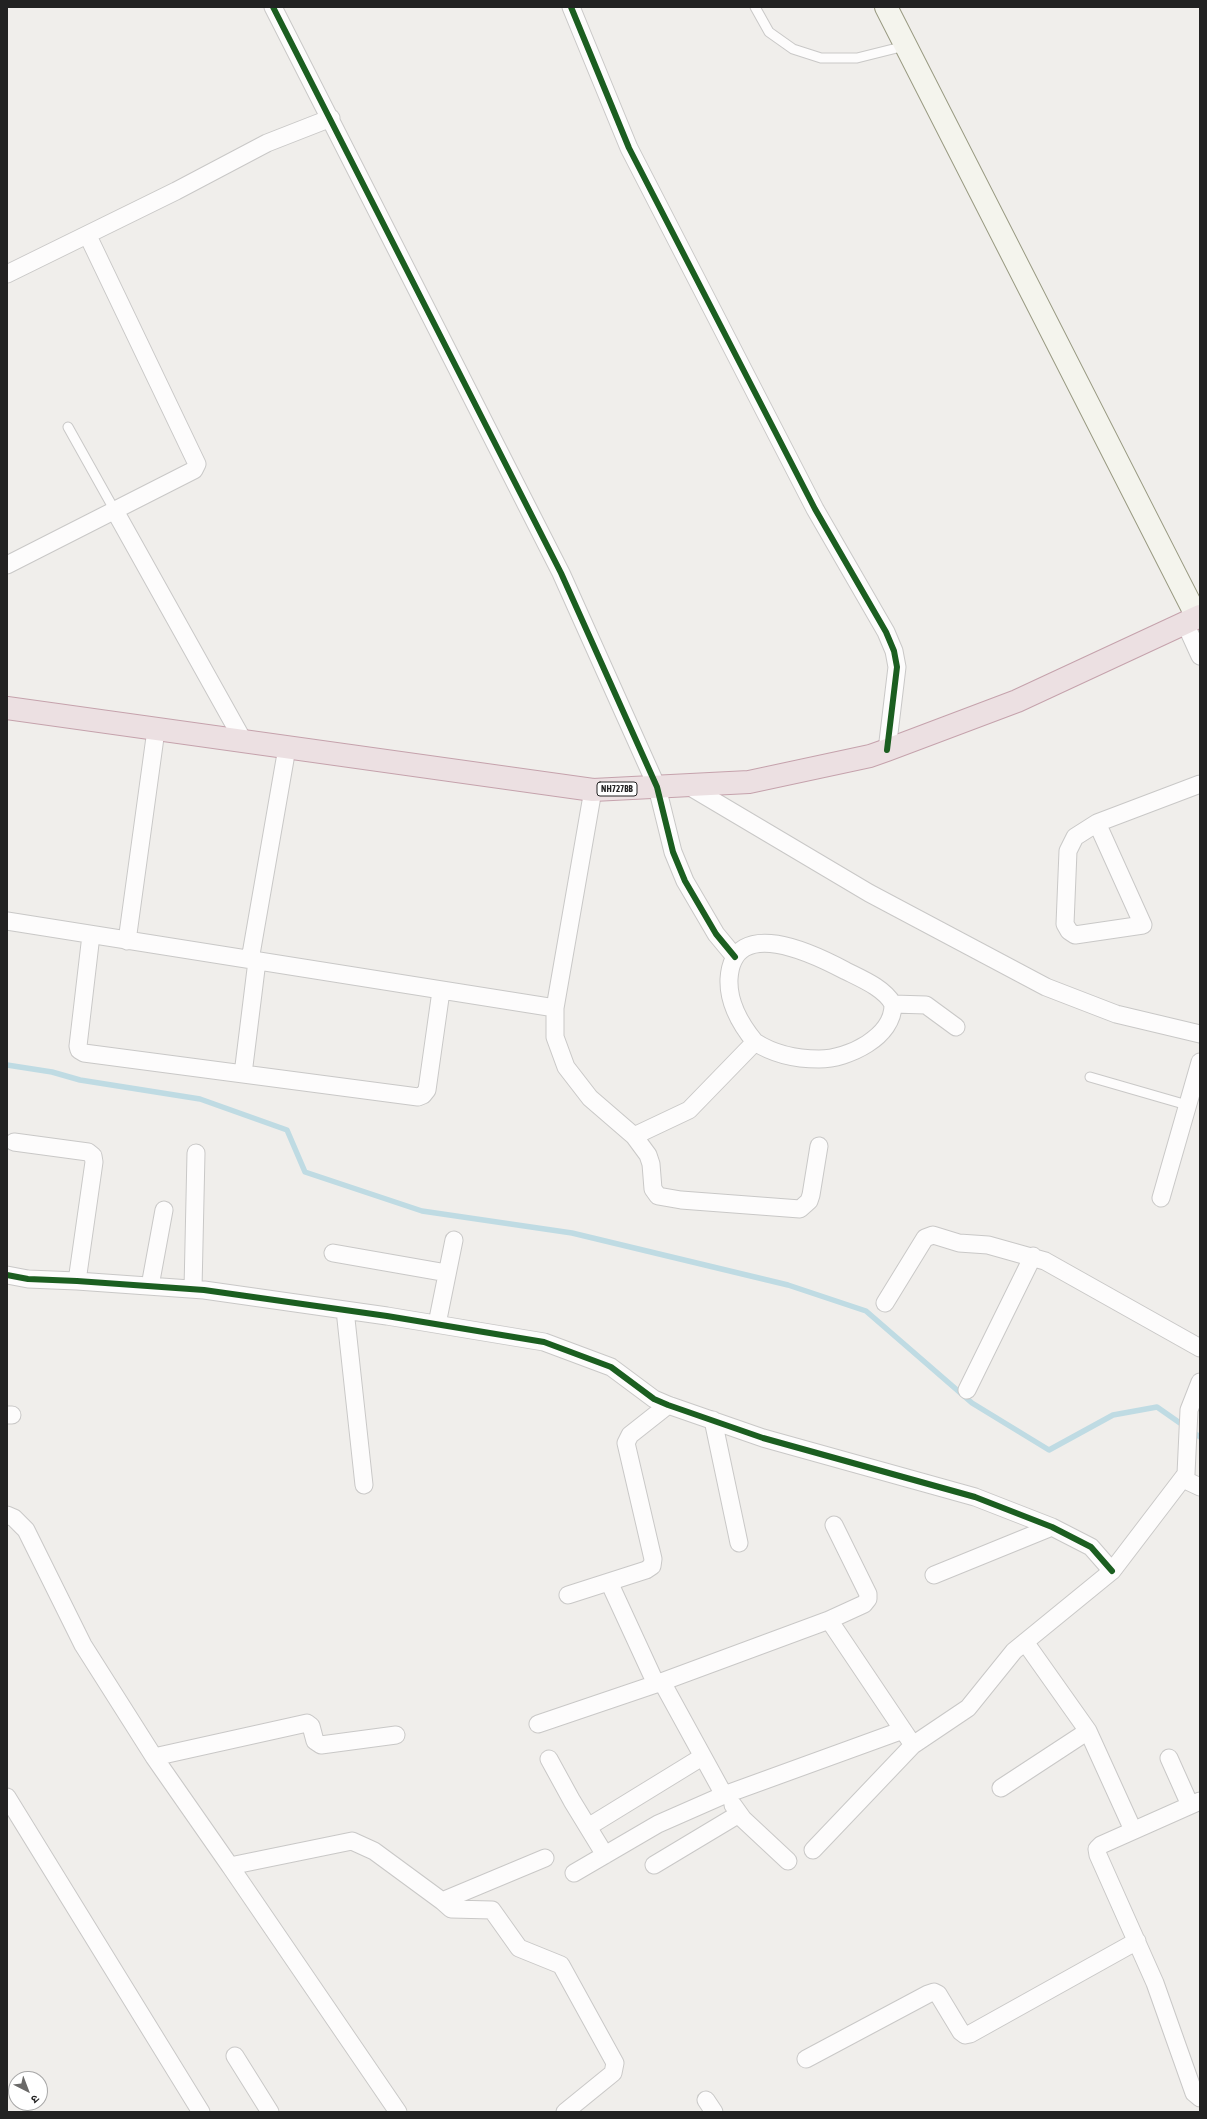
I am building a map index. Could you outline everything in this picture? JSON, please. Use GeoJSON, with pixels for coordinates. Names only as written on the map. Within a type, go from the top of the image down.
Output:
{"type":"FeatureCollection","features":[{"type":"Feature","properties":{"kind":"highway","name":"NH727BB"},"geometry":{"type":"LineString","coordinates":[[7,708],[593,790],[749,782],[870,756],[887,750],[1017,700],[1194,618]]}},
{"type":"Feature","properties":{"kind":"street"},"geometry":{"type":"LineString","coordinates":[[273,7],[331,118],[561,573],[657,787],[673,852],[685,880],[716,934],[735,957]]}},
{"type":"Feature","properties":{"kind":"street"},"geometry":{"type":"LineString","coordinates":[[571,7],[629,148],[815,509],[886,632],[894,651],[897,667],[887,750]]}},
{"type":"Feature","properties":{"kind":"street"},"geometry":{"type":"LineString","coordinates":[[886,7],[905,46],[968,164],[1194,618],[1200,656]]}},
{"type":"Feature","properties":{"kind":"street"},"geometry":{"type":"LineString","coordinates":[[7,274],[88,236],[267,143],[331,118]]}},
{"type":"Feature","properties":{"kind":"street"},"geometry":{"type":"LineString","coordinates":[[7,565],[194,470],[197,464],[88,236]]}},
{"type":"Feature","properties":{"kind":"street"},"geometry":{"type":"LineString","coordinates":[[115,511],[244,742]]}},
{"type":"Feature","properties":{"kind":"street"},"geometry":{"type":"LineString","coordinates":[[127,941],[156,730]]}},
{"type":"Feature","properties":{"kind":"street"},"geometry":{"type":"LineString","coordinates":[[243,1074],[254,961],[287,748]]}},
{"type":"Feature","properties":{"kind":"street"},"geometry":{"type":"LineString","coordinates":[[1097,823],[1143,925],[1075,935],[1069,931],[1065,924],[1068,851],[1075,837],[1097,823],[1200,784]]}},
{"type":"Feature","properties":{"kind":"street"},"geometry":{"type":"LineString","coordinates":[[687,785],[869,893],[1046,987],[1116,1014],[1200,1034]]}},
{"type":"Feature","properties":{"kind":"street"},"geometry":{"type":"LineString","coordinates":[[593,790],[555,1008],[555,1038],[566,1068],[590,1098],[634,1136],[648,1155],[651,1164],[653,1189],[658,1196],[681,1200],[800,1210],[809,1201],[811,1195],[819,1146]]}},
{"type":"Feature","properties":{"kind":"street"},"geometry":{"type":"LineString","coordinates":[[7,922],[555,1008]]}},
{"type":"Feature","properties":{"kind":"street"},"geometry":{"type":"LineString","coordinates":[[91,935],[78,1046],[79,1050],[84,1053],[418,1097],[423,1096],[427,1090],[442,991]]}},
{"type":"Feature","properties":{"kind":"street"},"geometry":{"type":"LineString","coordinates":[[756,944],[786,945],[817,956],[868,982],[887,995],[893,1004],[892,1017],[877,1037],[864,1046],[843,1054],[821,1059],[802,1058],[779,1054],[755,1042],[743,1028],[730,994],[730,967],[735,957],[744,948],[756,944]]}},
{"type":"Feature","properties":{"kind":"street"},"geometry":{"type":"LineString","coordinates":[[893,1004],[926,1005],[956,1027]]}},
{"type":"Feature","properties":{"kind":"street"},"geometry":{"type":"LineString","coordinates":[[634,1136],[689,1110],[755,1042]]}},
{"type":"Feature","properties":{"kind":"street"},"geometry":{"type":"LineString","coordinates":[[1161,1198],[1200,1062]]}},
{"type":"Feature","properties":{"kind":"street"},"geometry":{"type":"LineString","coordinates":[[14,1142],[88,1152],[93,1156],[94,1162],[77,1281]]}},
{"type":"Feature","properties":{"kind":"street"},"geometry":{"type":"LineString","coordinates":[[193,1289],[196,1154]]}},
{"type":"Feature","properties":{"kind":"street"},"geometry":{"type":"LineString","coordinates":[[150,1286],[164,1210]]}},
{"type":"Feature","properties":{"kind":"street"},"geometry":{"type":"LineString","coordinates":[[885,1303],[925,1238],[933,1235],[959,1243],[988,1245],[1045,1260],[1200,1348]]}},
{"type":"Feature","properties":{"kind":"street"},"geometry":{"type":"LineString","coordinates":[[437,1324],[454,1240]]}},
{"type":"Feature","properties":{"kind":"street"},"geometry":{"type":"LineString","coordinates":[[333,1253],[447,1273]]}},
{"type":"Feature","properties":{"kind":"street"},"geometry":{"type":"LineString","coordinates":[[967,1390],[1033,1256]]}},
{"type":"Feature","properties":{"kind":"street"},"geometry":{"type":"LineString","coordinates":[[7,1275],[28,1280],[77,1281],[193,1289],[345,1310],[544,1342],[611,1367],[654,1400],[763,1438],[974,1497],[1052,1527],[1091,1547],[1112,1571]]}},
{"type":"Feature","properties":{"kind":"street"},"geometry":{"type":"LineString","coordinates":[[345,1310],[364,1485]]}},
{"type":"Feature","properties":{"kind":"street"},"geometry":{"type":"LineString","coordinates":[[813,1850],[913,1745],[968,1708],[1014,1651],[1112,1571],[1184,1477],[1189,1410],[1200,1382]]}},
{"type":"Feature","properties":{"kind":"street"},"geometry":{"type":"LineString","coordinates":[[568,1595],[646,1570],[652,1566],[653,1559],[626,1443],[630,1435],[668,1405]]}},
{"type":"Feature","properties":{"kind":"street"},"geometry":{"type":"LineString","coordinates":[[713,1420],[739,1543]]}},
{"type":"Feature","properties":{"kind":"street"},"geometry":{"type":"LineString","coordinates":[[1184,1477],[1200,1487]]}},
{"type":"Feature","properties":{"kind":"street"},"geometry":{"type":"LineString","coordinates":[[7,1515],[14,1518],[26,1530],[83,1645],[154,1756],[398,2112]]}},
{"type":"Feature","properties":{"kind":"street"},"geometry":{"type":"LineString","coordinates":[[538,1724],[659,1683],[829,1620],[864,1604],[868,1599],[868,1594],[834,1525]]}},
{"type":"Feature","properties":{"kind":"street"},"geometry":{"type":"LineString","coordinates":[[934,1575],[1052,1527]]}},
{"type":"Feature","properties":{"kind":"street"},"geometry":{"type":"LineString","coordinates":[[609,1582],[659,1683],[725,1795],[739,1814],[788,1861]]}},
{"type":"Feature","properties":{"kind":"street"},"geometry":{"type":"LineString","coordinates":[[829,1620],[913,1745]]}},
{"type":"Feature","properties":{"kind":"street"},"geometry":{"type":"LineString","coordinates":[[1025,1642],[1088,1731],[1133,1830]]}},
{"type":"Feature","properties":{"kind":"street"},"geometry":{"type":"LineString","coordinates":[[154,1756],[307,1723],[311,1726],[315,1741],[321,1744],[396,1735]]}},
{"type":"Feature","properties":{"kind":"street"},"geometry":{"type":"LineString","coordinates":[[574,1873],[658,1824],[725,1795],[903,1730]]}},
{"type":"Feature","properties":{"kind":"street"},"geometry":{"type":"LineString","coordinates":[[1001,1788],[1088,1731]]}},
{"type":"Feature","properties":{"kind":"street"},"geometry":{"type":"LineString","coordinates":[[588,1827],[702,1757]]}},
{"type":"Feature","properties":{"kind":"street"},"geometry":{"type":"LineString","coordinates":[[1169,1758],[1195,1803],[1101,1845],[1098,1849],[1098,1855],[1155,1983],[1194,2093],[1200,2098]]}},
{"type":"Feature","properties":{"kind":"street"},"geometry":{"type":"LineString","coordinates":[[549,1759],[605,1855]]}},
{"type":"Feature","properties":{"kind":"street"},"geometry":{"type":"LineString","coordinates":[[7,1797],[201,2112]]}},
{"type":"Feature","properties":{"kind":"street"},"geometry":{"type":"LineString","coordinates":[[654,1865],[739,1814]]}},
{"type":"Feature","properties":{"kind":"street"},"geometry":{"type":"LineString","coordinates":[[230,1866],[352,1841],[374,1851],[452,1909],[492,1910],[519,1948],[557,1962],[561,1965],[615,2063],[613,2073],[565,2112]]}},
{"type":"Feature","properties":{"kind":"street"},"geometry":{"type":"LineString","coordinates":[[442,1901],[545,1858]]}},
{"type":"Feature","properties":{"kind":"street"},"geometry":{"type":"LineString","coordinates":[[806,2059],[934,1992],[938,1994],[961,2032],[965,2035],[970,2034],[1137,1941]]}},
{"type":"Feature","properties":{"kind":"street"},"geometry":{"type":"LineString","coordinates":[[235,2056],[270,2112]]}},
{"type":"Feature","properties":{"kind":"lane"},"geometry":{"type":"LineString","coordinates":[[755,7],[769,32],[793,49],[821,58],[857,58],[905,46]]}},
{"type":"Feature","properties":{"kind":"lane"},"geometry":{"type":"LineString","coordinates":[[68,427],[115,511]]}},
{"type":"Feature","properties":{"kind":"lane"},"geometry":{"type":"LineString","coordinates":[[1090,1077],[1187,1105]]}},
{"type":"Feature","properties":{"kind":"waterway"},"geometry":{"type":"LineString","coordinates":[[7,1065],[52,1072],[80,1080],[200,1099],[287,1130],[305,1172],[422,1211],[572,1233],[788,1285],[866,1311],[972,1403],[1049,1450],[1113,1415],[1157,1407],[1200,1437]]}},
{"type":"Feature","properties":{"kind":"cycle path"},"geometry":{"type":"LineString","coordinates":[[273,7],[561,573],[657,787],[673,852],[685,881],[716,934],[735,957]]}},
{"type":"Feature","properties":{"kind":"cycle path"},"geometry":{"type":"LineString","coordinates":[[571,7],[629,148],[815,509],[886,632],[894,651],[897,667],[887,750]]}},
{"type":"Feature","properties":{"kind":"cycle path"},"geometry":{"type":"LineString","coordinates":[[7,1275],[28,1279],[204,1290],[387,1316],[544,1342],[611,1367],[654,1399],[668,1405],[763,1438],[975,1497],[1052,1527],[1091,1547],[1112,1571]]}}]}
